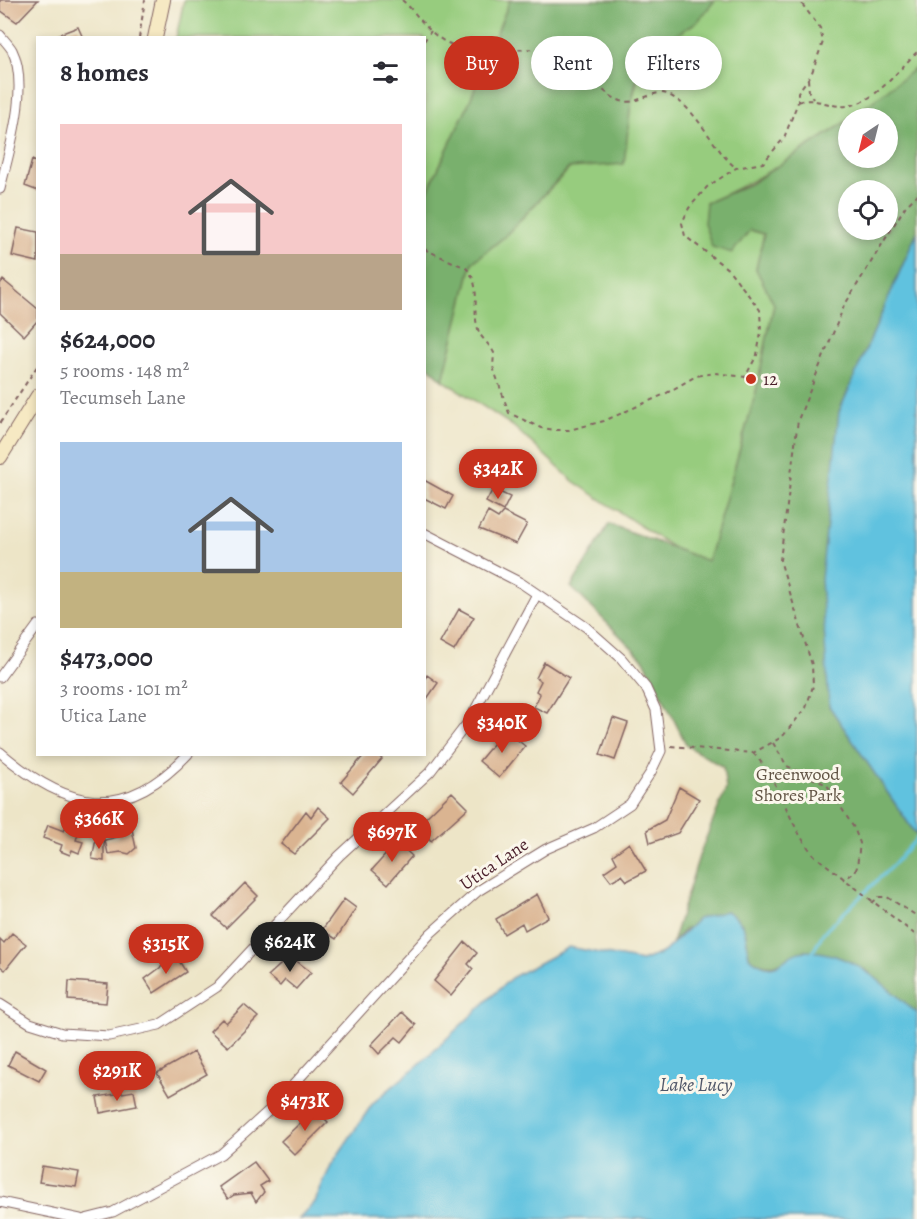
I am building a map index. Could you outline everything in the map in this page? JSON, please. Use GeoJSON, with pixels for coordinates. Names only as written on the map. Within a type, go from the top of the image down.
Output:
{"type":"FeatureCollection","features":[{"type":"Feature","properties":{"kind":"main road"},"geometry":{"type":"LineString","coordinates":[[154,36],[163,0]]}},
{"type":"Feature","properties":{"kind":"main road"},"geometry":{"type":"LineString","coordinates":[[0,457],[36,399]]}},
{"type":"Feature","properties":{"kind":"street"},"geometry":{"type":"LineString","coordinates":[[0,35],[12,50],[18,70],[18,98],[3,163],[0,189]]}},
{"type":"Feature","properties":{"kind":"street","name":"Utica Lane"},"geometry":{"type":"LineString","coordinates":[[85,1219],[113,1212],[221,1154],[276,1104],[431,933],[478,891],[546,849],[594,828],[630,804],[651,772],[661,751],[656,710],[645,688],[621,658],[586,627],[537,594],[426,534]]}},
{"type":"Feature","properties":{"kind":"street"},"geometry":{"type":"LineString","coordinates":[[0,1004],[30,1023],[62,1033],[109,1036],[159,1025],[217,987],[339,856],[430,772],[469,721],[537,594]]}},
{"type":"Feature","properties":{"kind":"street"},"geometry":{"type":"LineString","coordinates":[[0,677],[36,628]]}},
{"type":"Feature","properties":{"kind":"street"},"geometry":{"type":"LineString","coordinates":[[0,752],[39,781],[66,795],[97,802],[127,797],[157,784],[186,756]]}},
{"type":"Feature","properties":{"kind":"street"},"geometry":{"type":"LineString","coordinates":[[0,1202],[80,1219]]}},
{"type":"Feature","properties":{"kind":"path"},"geometry":{"type":"LineString","coordinates":[[139,36],[145,0]]}},
{"type":"Feature","properties":{"kind":"path"},"geometry":{"type":"LineString","coordinates":[[402,0],[431,31],[447,43],[476,51],[536,51],[560,54],[609,94],[621,100],[633,102],[658,93],[667,94],[690,112],[736,168]]}},
{"type":"Feature","properties":{"kind":"path"},"geometry":{"type":"LineString","coordinates":[[426,250],[466,268],[471,273],[476,285],[478,329],[494,353],[493,367],[509,413],[542,428],[569,430],[585,427],[648,401],[696,376],[715,373],[745,377],[753,365],[761,332],[760,310],[729,270],[685,236],[681,228],[689,208],[702,193],[736,168],[756,166],[770,158],[784,138],[798,102],[798,92],[808,79],[820,52],[823,34],[799,0]]}},
{"type":"Feature","properties":{"kind":"path"},"geometry":{"type":"LineString","coordinates":[[426,38],[431,31]]}},
{"type":"Feature","properties":{"kind":"path"},"geometry":{"type":"LineString","coordinates":[[798,102],[813,99],[837,106],[861,103],[917,52]]}},
{"type":"Feature","properties":{"kind":"path"},"geometry":{"type":"LineString","coordinates":[[808,79],[809,92],[813,99]]}},
{"type":"Feature","properties":{"kind":"path"},"geometry":{"type":"LineString","coordinates":[[660,744],[753,753],[782,737],[806,708],[813,686],[812,665],[780,560],[798,420],[844,306],[905,207],[917,195]]}},
{"type":"Feature","properties":{"kind":"path"},"geometry":{"type":"LineString","coordinates":[[0,423],[36,368]]}},
{"type":"Feature","properties":{"kind":"path"},"geometry":{"type":"LineString","coordinates":[[773,743],[787,765],[827,785],[854,828],[860,843],[857,867],[855,873],[843,880]]}},
{"type":"Feature","properties":{"kind":"path"},"geometry":{"type":"LineString","coordinates":[[753,753],[774,778],[781,800],[806,847],[865,898],[917,936]]}},
{"type":"Feature","properties":{"kind":"path"},"geometry":{"type":"LineString","coordinates":[[872,903],[879,897],[887,897],[917,916]]}},
{"type":"Feature","properties":{"kind":"green space"},"geometry":{"type":"Polygon","coordinates":[[[184,0],[510,0],[496,36],[444,36],[444,90],[474,90],[426,195],[426,36],[176,36],[184,0]]]}},
{"type":"Feature","properties":{"kind":"green space"},"geometry":{"type":"Polygon","coordinates":[[[510,0],[715,0],[698,21],[675,36],[625,36],[625,90],[634,90],[624,164],[569,168],[504,237],[472,263],[443,380],[426,364],[426,195],[474,90],[519,90],[519,36],[496,36],[510,0]]]}},
{"type":"Feature","properties":{"kind":"green space"},"geometry":{"type":"Polygon","coordinates":[[[715,0],[917,0],[917,67],[865,108],[838,108],[838,127],[817,142],[763,175],[706,203],[750,230],[764,234],[756,269],[774,304],[756,392],[708,562],[678,551],[573,481],[513,426],[443,380],[472,263],[504,237],[631,104],[635,90],[722,90],[722,36],[675,36],[698,21],[715,0]]]}},
{"type":"Feature","properties":{"kind":"green space","name":"Greenwood Shores Park"},"geometry":{"type":"Polygon","coordinates":[[[917,67],[917,232],[839,412],[829,706],[917,836],[917,1013],[866,970],[805,951],[777,964],[764,965],[757,962],[749,957],[745,930],[742,925],[726,911],[684,930],[672,943],[700,853],[726,789],[723,767],[687,746],[644,660],[571,587],[609,524],[708,561],[756,392],[774,304],[756,269],[764,234],[750,230],[732,253],[712,247],[704,223],[706,203],[750,184],[838,127],[838,168],[898,168],[898,108],[864,108],[917,67]]]}},
{"type":"Feature","properties":{"kind":"water"},"geometry":{"type":"Polygon","coordinates":[[[917,232],[917,836],[829,706],[821,579],[839,412],[917,232]]]}},
{"type":"Feature","properties":{"kind":"water","name":"Lake Lucy"},"geometry":{"type":"Polygon","coordinates":[[[726,911],[742,925],[749,957],[760,964],[768,967],[775,966],[791,955],[807,951],[839,957],[880,981],[917,1013],[917,1219],[299,1219],[315,1202],[331,1165],[373,1103],[424,1060],[511,978],[569,947],[642,961],[664,952],[698,919],[726,911]]]}},
{"type":"Feature","properties":{"kind":"building"},"geometry":{"type":"Polygon","coordinates":[[[0,0],[38,0],[17,22],[0,10],[0,0]]]}},
{"type":"Feature","properties":{"kind":"building"},"geometry":{"type":"Polygon","coordinates":[[[78,27],[82,36],[55,36],[78,27]]]}},
{"type":"Feature","properties":{"kind":"building"},"geometry":{"type":"Polygon","coordinates":[[[32,160],[36,162],[36,190],[25,186],[32,160]]]}},
{"type":"Feature","properties":{"kind":"building"},"geometry":{"type":"Polygon","coordinates":[[[18,228],[36,232],[36,262],[12,256],[18,228]]]}},
{"type":"Feature","properties":{"kind":"building"},"geometry":{"type":"Polygon","coordinates":[[[3,280],[36,307],[36,322],[24,336],[0,313],[0,284],[3,280]]]}},
{"type":"Feature","properties":{"kind":"building"},"geometry":{"type":"Polygon","coordinates":[[[426,481],[453,496],[446,509],[426,499],[426,481]]]}},
{"type":"Feature","properties":{"kind":"building"},"geometry":{"type":"Polygon","coordinates":[[[493,489],[510,497],[503,511],[486,502],[493,489]]]}},
{"type":"Feature","properties":{"kind":"building"},"geometry":{"type":"Polygon","coordinates":[[[488,512],[498,518],[503,512],[527,524],[516,544],[479,529],[488,512]]]}},
{"type":"Feature","properties":{"kind":"building"},"geometry":{"type":"Polygon","coordinates":[[[459,609],[474,617],[454,651],[440,643],[459,609]]]}},
{"type":"Feature","properties":{"kind":"building"},"geometry":{"type":"Polygon","coordinates":[[[544,662],[569,678],[547,713],[534,707],[540,694],[536,691],[541,681],[536,678],[544,662]]]}},
{"type":"Feature","properties":{"kind":"building"},"geometry":{"type":"Polygon","coordinates":[[[427,675],[438,683],[426,700],[427,675]]]}},
{"type":"Feature","properties":{"kind":"building"},"geometry":{"type":"Polygon","coordinates":[[[613,718],[628,723],[615,760],[600,755],[613,718]]]}},
{"type":"Feature","properties":{"kind":"building"},"geometry":{"type":"Polygon","coordinates":[[[505,730],[525,746],[499,778],[479,761],[505,730]]]}},
{"type":"Feature","properties":{"kind":"building"},"geometry":{"type":"Polygon","coordinates":[[[363,756],[378,756],[382,759],[353,793],[341,782],[363,756]]]}},
{"type":"Feature","properties":{"kind":"building"},"geometry":{"type":"Polygon","coordinates":[[[679,787],[699,799],[678,833],[650,843],[647,830],[665,820],[679,787]]]}},
{"type":"Feature","properties":{"kind":"building"},"geometry":{"type":"Polygon","coordinates":[[[452,792],[468,808],[431,841],[418,825],[452,792]]]}},
{"type":"Feature","properties":{"kind":"building"},"geometry":{"type":"Polygon","coordinates":[[[318,807],[330,818],[294,854],[281,844],[306,811],[311,817],[318,807]]]}},
{"type":"Feature","properties":{"kind":"building"},"geometry":{"type":"Polygon","coordinates":[[[48,825],[64,831],[66,826],[79,831],[76,840],[83,842],[79,853],[72,850],[70,855],[60,851],[62,845],[43,838],[48,825]]]}},
{"type":"Feature","properties":{"kind":"building"},"geometry":{"type":"Polygon","coordinates":[[[132,829],[136,848],[129,854],[121,852],[108,854],[105,840],[118,837],[117,832],[132,829]]]}},
{"type":"Feature","properties":{"kind":"building"},"geometry":{"type":"Polygon","coordinates":[[[96,839],[104,840],[104,861],[92,859],[96,839]]]}},
{"type":"Feature","properties":{"kind":"building"},"geometry":{"type":"Polygon","coordinates":[[[397,842],[412,856],[388,884],[372,870],[397,842]]]}},
{"type":"Feature","properties":{"kind":"building"},"geometry":{"type":"Polygon","coordinates":[[[629,843],[646,871],[627,881],[622,875],[611,881],[604,872],[617,863],[613,855],[629,843]]]}},
{"type":"Feature","properties":{"kind":"building"},"geometry":{"type":"Polygon","coordinates":[[[245,883],[258,896],[226,928],[213,916],[245,883]]]}},
{"type":"Feature","properties":{"kind":"building"},"geometry":{"type":"Polygon","coordinates":[[[537,894],[548,917],[525,930],[522,923],[504,934],[496,919],[537,894]]]}},
{"type":"Feature","properties":{"kind":"building"},"geometry":{"type":"Polygon","coordinates":[[[344,899],[356,908],[336,939],[322,930],[344,899]]]}},
{"type":"Feature","properties":{"kind":"building"},"geometry":{"type":"Polygon","coordinates":[[[12,933],[26,944],[5,970],[0,966],[0,939],[4,943],[12,933]]]}},
{"type":"Feature","properties":{"kind":"building"},"geometry":{"type":"Polygon","coordinates":[[[465,942],[477,953],[468,964],[473,969],[451,996],[434,981],[465,942]]]}},
{"type":"Feature","properties":{"kind":"building"},"geometry":{"type":"Polygon","coordinates":[[[176,956],[186,972],[154,993],[145,979],[176,956]]]}},
{"type":"Feature","properties":{"kind":"building"},"geometry":{"type":"Polygon","coordinates":[[[290,956],[311,972],[296,989],[285,980],[280,986],[268,976],[290,956]]]}},
{"type":"Feature","properties":{"kind":"building"},"geometry":{"type":"Polygon","coordinates":[[[69,981],[108,984],[106,1003],[68,1000],[69,981]]]}},
{"type":"Feature","properties":{"kind":"building"},"geometry":{"type":"Polygon","coordinates":[[[244,1005],[258,1017],[228,1047],[210,1031],[222,1019],[226,1023],[244,1005]]]}},
{"type":"Feature","properties":{"kind":"building"},"geometry":{"type":"Polygon","coordinates":[[[402,1012],[416,1025],[402,1042],[396,1037],[379,1054],[371,1045],[402,1012]]]}},
{"type":"Feature","properties":{"kind":"building"},"geometry":{"type":"Polygon","coordinates":[[[15,1051],[46,1069],[39,1081],[8,1065],[15,1051]]]}},
{"type":"Feature","properties":{"kind":"building"},"geometry":{"type":"Polygon","coordinates":[[[194,1052],[207,1074],[170,1095],[157,1073],[194,1052]]]}},
{"type":"Feature","properties":{"kind":"building"},"geometry":{"type":"Polygon","coordinates":[[[134,1091],[137,1106],[100,1113],[97,1097],[134,1091]]]}},
{"type":"Feature","properties":{"kind":"building"},"geometry":{"type":"Polygon","coordinates":[[[315,1109],[328,1122],[295,1155],[281,1141],[315,1109]]]}},
{"type":"Feature","properties":{"kind":"building"},"geometry":{"type":"Polygon","coordinates":[[[254,1162],[268,1181],[260,1186],[264,1192],[256,1202],[251,1193],[234,1195],[228,1199],[219,1187],[254,1162]]]}},
{"type":"Feature","properties":{"kind":"building"},"geometry":{"type":"Polygon","coordinates":[[[42,1166],[79,1172],[76,1187],[39,1182],[42,1166]]]}},
{"type":"Feature","properties":{"kind":"waterway"},"geometry":{"type":"LineString","coordinates":[[811,956],[823,933],[893,865],[917,838]]}},
{"type":"Feature","properties":{"kind":"place","name":"12"},"geometry":{"type":"Point","coordinates":[751,379]}}]}
